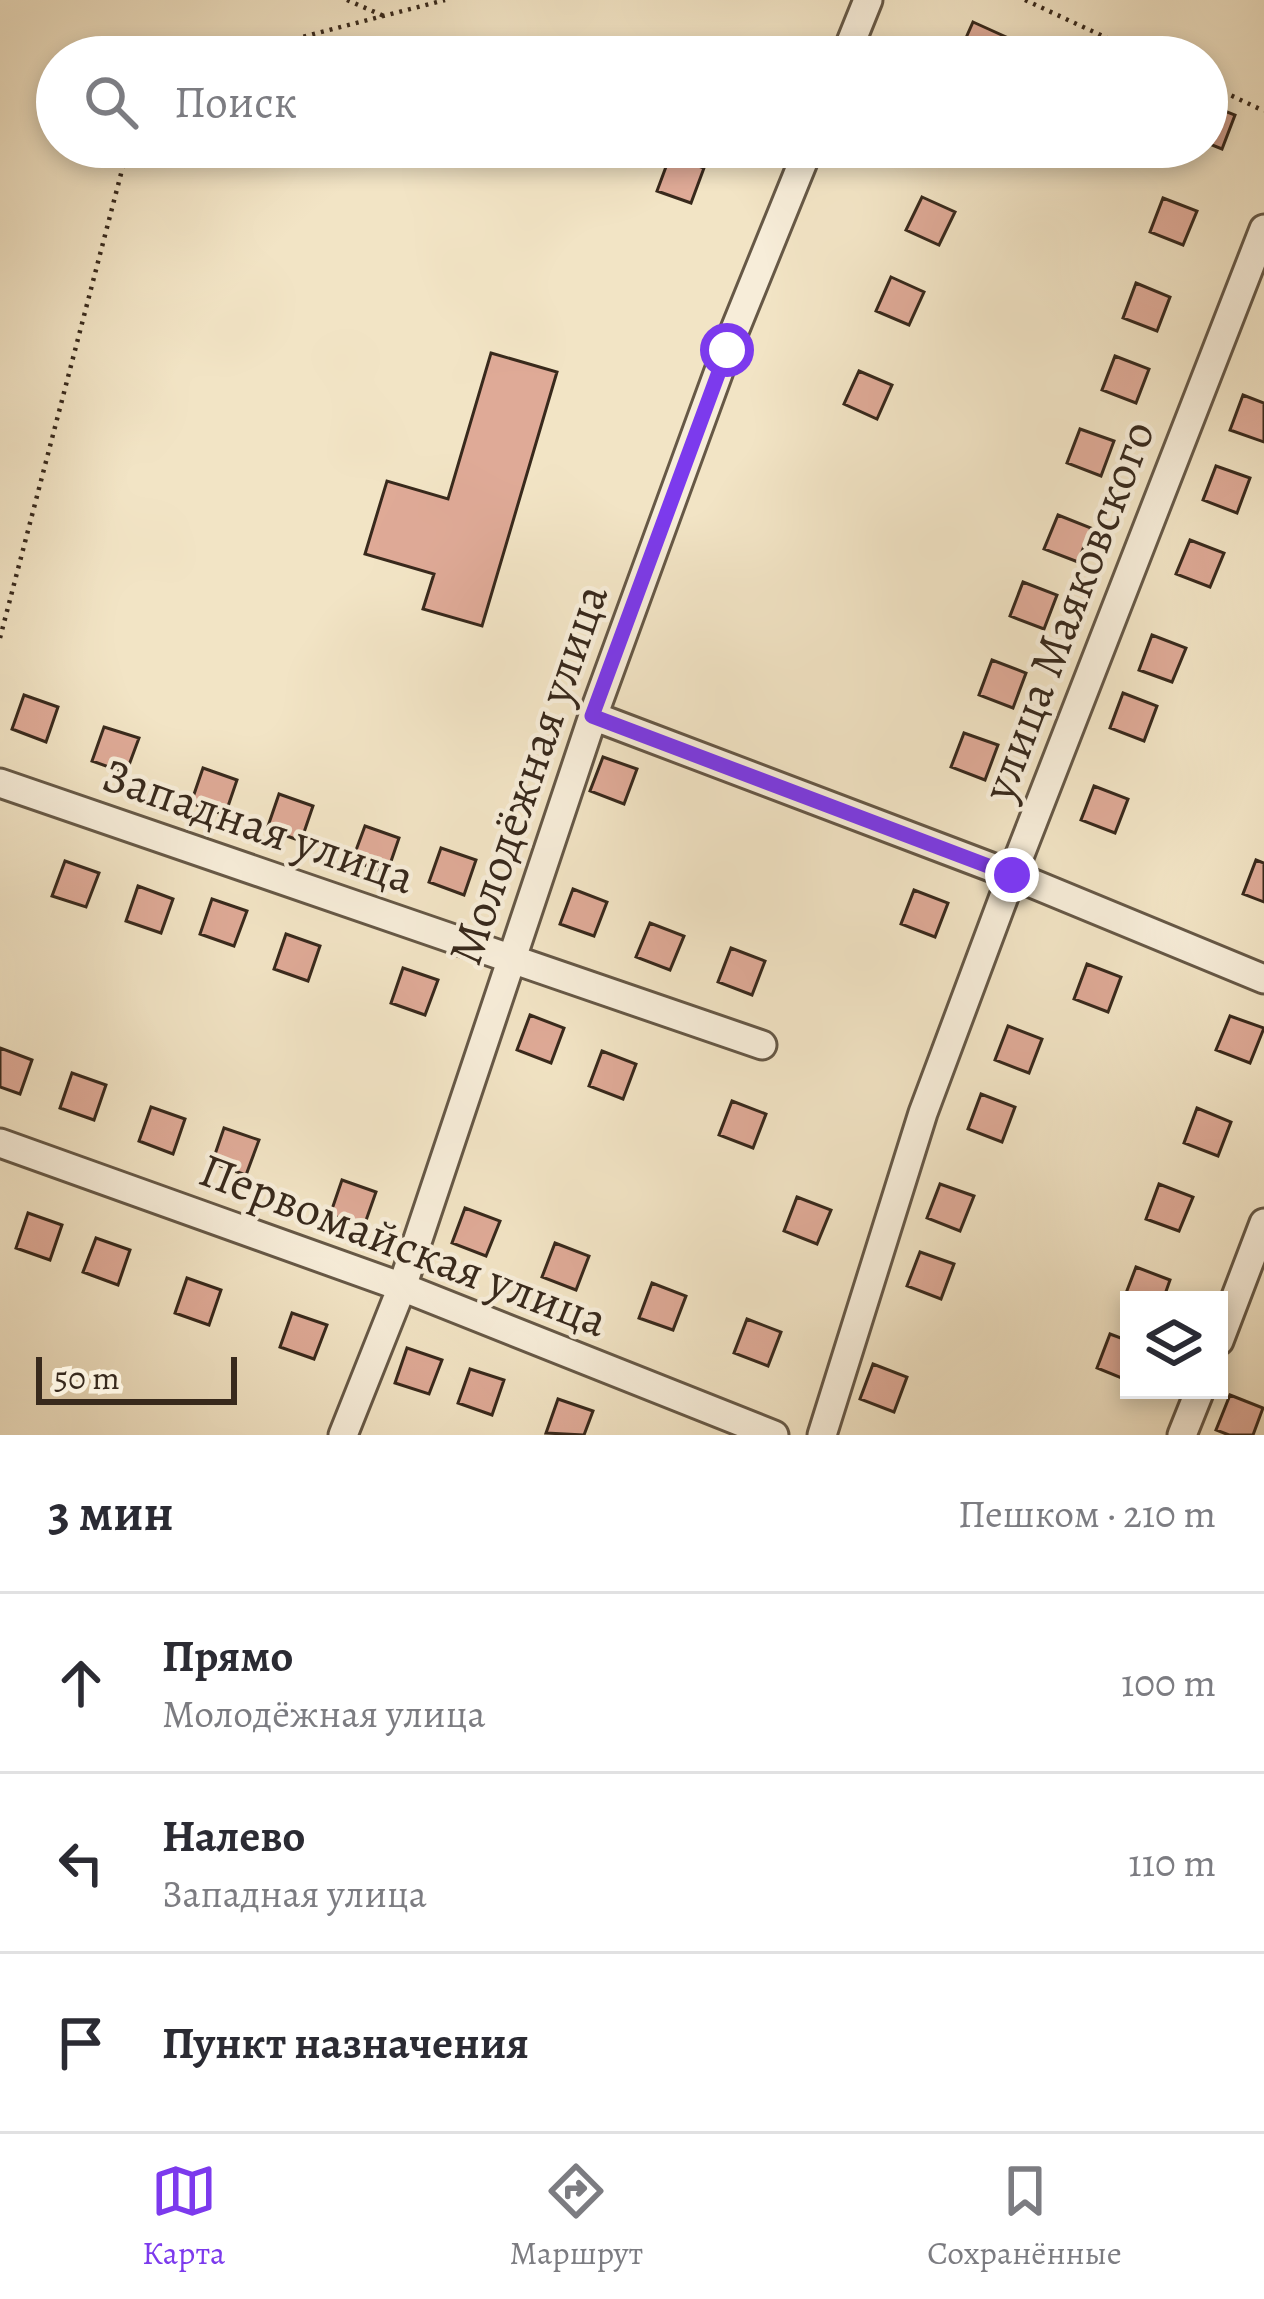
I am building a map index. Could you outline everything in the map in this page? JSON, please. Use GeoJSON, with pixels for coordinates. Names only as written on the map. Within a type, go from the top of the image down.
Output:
{"type":"FeatureCollection","features":[{"type":"Feature","properties":{"kind":"street"},"geometry":{"type":"LineString","coordinates":[[853,36],[868,0]]}},
{"type":"Feature","properties":{"kind":"street","name":"Молодёжная улица"},"geometry":{"type":"LineString","coordinates":[[343,1435],[402,1288],[592,716],[727,350],[801,168]]}},
{"type":"Feature","properties":{"kind":"street","name":"улица Маяковского"},"geometry":{"type":"LineString","coordinates":[[822,1435],[923,1114],[1264,229]]}},
{"type":"Feature","properties":{"kind":"street"},"geometry":{"type":"LineString","coordinates":[[592,716],[1012,875],[1264,979]]}},
{"type":"Feature","properties":{"kind":"street","name":"Западная улица"},"geometry":{"type":"LineString","coordinates":[[0,783],[762,1045]]}},
{"type":"Feature","properties":{"kind":"street","name":"Первомайская улица"},"geometry":{"type":"LineString","coordinates":[[0,1143],[402,1288],[774,1435]]}},
{"type":"Feature","properties":{"kind":"street"},"geometry":{"type":"LineString","coordinates":[[1228,1317],[1264,1222]]}},
{"type":"Feature","properties":{"kind":"street"},"geometry":{"type":"LineString","coordinates":[[1182,1435],[1196,1399]]}},
{"type":"Feature","properties":{"kind":"path"},"geometry":{"type":"LineString","coordinates":[[347,0],[384,16]]}},
{"type":"Feature","properties":{"kind":"path"},"geometry":{"type":"LineString","coordinates":[[306,36],[445,0]]}},
{"type":"Feature","properties":{"kind":"path"},"geometry":{"type":"LineString","coordinates":[[1025,0],[1103,36]]}},
{"type":"Feature","properties":{"kind":"path"},"geometry":{"type":"LineString","coordinates":[[1228,94],[1264,111]]}},
{"type":"Feature","properties":{"kind":"path"},"geometry":{"type":"LineString","coordinates":[[0,638],[123,168]]}},
{"type":"Feature","properties":{"kind":"building"},"geometry":{"type":"Polygon","coordinates":[[[973,22],[1004,36],[967,36],[973,22]]]}},
{"type":"Feature","properties":{"kind":"building"},"geometry":{"type":"Polygon","coordinates":[[[666,168],[704,168],[691,203],[657,191],[666,168]]]}},
{"type":"Feature","properties":{"kind":"building"},"geometry":{"type":"Polygon","coordinates":[[[922,197],[955,212],[939,245],[906,230],[922,197]]]}},
{"type":"Feature","properties":{"kind":"building"},"geometry":{"type":"Polygon","coordinates":[[[1163,198],[1197,211],[1183,245],[1150,232],[1163,198]]]}},
{"type":"Feature","properties":{"kind":"building"},"geometry":{"type":"Polygon","coordinates":[[[891,277],[924,292],[909,325],[876,311],[891,277]]]}},
{"type":"Feature","properties":{"kind":"building"},"geometry":{"type":"Polygon","coordinates":[[[1136,283],[1170,297],[1157,331],[1123,318],[1136,283]]]}},
{"type":"Feature","properties":{"kind":"building"},"geometry":{"type":"Polygon","coordinates":[[[491,353],[557,372],[482,626],[423,609],[434,574],[365,554],[387,481],[448,499],[491,353]]]}},
{"type":"Feature","properties":{"kind":"building"},"geometry":{"type":"Polygon","coordinates":[[[1115,356],[1149,369],[1136,403],[1102,390],[1115,356]]]}},
{"type":"Feature","properties":{"kind":"building"},"geometry":{"type":"Polygon","coordinates":[[[859,371],[892,385],[877,419],[844,404],[859,371]]]}},
{"type":"Feature","properties":{"kind":"building"},"geometry":{"type":"Polygon","coordinates":[[[1243,395],[1264,403],[1264,442],[1230,430],[1243,395]]]}},
{"type":"Feature","properties":{"kind":"building"},"geometry":{"type":"Polygon","coordinates":[[[1080,429],[1114,441],[1101,476],[1067,463],[1080,429]]]}},
{"type":"Feature","properties":{"kind":"building"},"geometry":{"type":"Polygon","coordinates":[[[1216,466],[1250,478],[1237,513],[1203,500],[1216,466]]]}},
{"type":"Feature","properties":{"kind":"building"},"geometry":{"type":"Polygon","coordinates":[[[1058,515],[1091,528],[1078,562],[1044,549],[1058,515]]]}},
{"type":"Feature","properties":{"kind":"building"},"geometry":{"type":"Polygon","coordinates":[[[1190,540],[1224,553],[1210,587],[1176,574],[1190,540]]]}},
{"type":"Feature","properties":{"kind":"building"},"geometry":{"type":"Polygon","coordinates":[[[1023,582],[1057,595],[1044,629],[1010,616],[1023,582]]]}},
{"type":"Feature","properties":{"kind":"building"},"geometry":{"type":"Polygon","coordinates":[[[1152,635],[1186,648],[1172,682],[1139,670],[1152,635]]]}},
{"type":"Feature","properties":{"kind":"building"},"geometry":{"type":"Polygon","coordinates":[[[992,660],[1026,673],[1013,708],[979,695],[992,660]]]}},
{"type":"Feature","properties":{"kind":"building"},"geometry":{"type":"Polygon","coordinates":[[[1123,693],[1157,706],[1144,741],[1110,728],[1123,693]]]}},
{"type":"Feature","properties":{"kind":"building"},"geometry":{"type":"Polygon","coordinates":[[[24,695],[58,707],[46,742],[12,729],[24,695]]]}},
{"type":"Feature","properties":{"kind":"building"},"geometry":{"type":"Polygon","coordinates":[[[104,727],[139,738],[126,773],[92,761],[104,727]]]}},
{"type":"Feature","properties":{"kind":"building"},"geometry":{"type":"Polygon","coordinates":[[[964,733],[998,745],[985,780],[951,767],[964,733]]]}},
{"type":"Feature","properties":{"kind":"building"},"geometry":{"type":"Polygon","coordinates":[[[603,757],[637,769],[624,804],[590,791],[603,757]]]}},
{"type":"Feature","properties":{"kind":"building"},"geometry":{"type":"Polygon","coordinates":[[[203,768],[237,780],[225,815],[191,803],[203,768]]]}},
{"type":"Feature","properties":{"kind":"building"},"geometry":{"type":"Polygon","coordinates":[[[1094,786],[1128,799],[1115,833],[1081,820],[1094,786]]]}},
{"type":"Feature","properties":{"kind":"building"},"geometry":{"type":"Polygon","coordinates":[[[279,794],[313,806],[301,841],[267,829],[279,794]]]}},
{"type":"Feature","properties":{"kind":"building"},"geometry":{"type":"Polygon","coordinates":[[[365,826],[399,838],[387,873],[352,861],[365,826]]]}},
{"type":"Feature","properties":{"kind":"building"},"geometry":{"type":"Polygon","coordinates":[[[441,848],[476,860],[464,895],[429,882],[441,848]]]}},
{"type":"Feature","properties":{"kind":"building"},"geometry":{"type":"Polygon","coordinates":[[[1256,860],[1264,863],[1264,902],[1243,894],[1256,860]]]}},
{"type":"Feature","properties":{"kind":"building"},"geometry":{"type":"Polygon","coordinates":[[[65,861],[99,873],[86,907],[52,896],[65,861]]]}},
{"type":"Feature","properties":{"kind":"building"},"geometry":{"type":"Polygon","coordinates":[[[138,886],[173,899],[161,933],[126,921],[138,886]]]}},
{"type":"Feature","properties":{"kind":"building"},"geometry":{"type":"Polygon","coordinates":[[[573,889],[607,902],[594,936],[560,924],[573,889]]]}},
{"type":"Feature","properties":{"kind":"building"},"geometry":{"type":"Polygon","coordinates":[[[914,890],[948,903],[935,937],[901,924],[914,890]]]}},
{"type":"Feature","properties":{"kind":"building"},"geometry":{"type":"Polygon","coordinates":[[[212,899],[247,911],[234,946],[200,934],[212,899]]]}},
{"type":"Feature","properties":{"kind":"building"},"geometry":{"type":"Polygon","coordinates":[[[650,923],[684,936],[670,970],[636,957],[650,923]]]}},
{"type":"Feature","properties":{"kind":"building"},"geometry":{"type":"Polygon","coordinates":[[[286,934],[320,946],[308,981],[274,969],[286,934]]]}},
{"type":"Feature","properties":{"kind":"building"},"geometry":{"type":"Polygon","coordinates":[[[731,948],[765,961],[752,995],[718,982],[731,948]]]}},
{"type":"Feature","properties":{"kind":"building"},"geometry":{"type":"Polygon","coordinates":[[[1087,964],[1121,977],[1108,1012],[1074,999],[1087,964]]]}},
{"type":"Feature","properties":{"kind":"building"},"geometry":{"type":"Polygon","coordinates":[[[403,968],[438,980],[425,1015],[391,1003],[403,968]]]}},
{"type":"Feature","properties":{"kind":"building"},"geometry":{"type":"Polygon","coordinates":[[[530,1015],[564,1028],[551,1063],[517,1050],[530,1015]]]}},
{"type":"Feature","properties":{"kind":"building"},"geometry":{"type":"Polygon","coordinates":[[[1230,1016],[1264,1028],[1250,1063],[1216,1050],[1230,1016]]]}},
{"type":"Feature","properties":{"kind":"building"},"geometry":{"type":"Polygon","coordinates":[[[1008,1026],[1042,1039],[1029,1073],[995,1060],[1008,1026]]]}},
{"type":"Feature","properties":{"kind":"building"},"geometry":{"type":"Polygon","coordinates":[[[0,1048],[32,1060],[20,1094],[0,1087],[0,1048]]]}},
{"type":"Feature","properties":{"kind":"building"},"geometry":{"type":"Polygon","coordinates":[[[602,1051],[636,1064],[623,1099],[589,1086],[602,1051]]]}},
{"type":"Feature","properties":{"kind":"building"},"geometry":{"type":"Polygon","coordinates":[[[72,1073],[106,1085],[94,1120],[60,1108],[72,1073]]]}},
{"type":"Feature","properties":{"kind":"building"},"geometry":{"type":"Polygon","coordinates":[[[981,1094],[1015,1107],[1002,1142],[968,1129],[981,1094]]]}},
{"type":"Feature","properties":{"kind":"building"},"geometry":{"type":"Polygon","coordinates":[[[732,1101],[766,1114],[753,1148],[719,1135],[732,1101]]]}},
{"type":"Feature","properties":{"kind":"building"},"geometry":{"type":"Polygon","coordinates":[[[151,1107],[185,1119],[173,1154],[139,1141],[151,1107]]]}},
{"type":"Feature","properties":{"kind":"building"},"geometry":{"type":"Polygon","coordinates":[[[1197,1108],[1231,1122],[1218,1156],[1184,1143],[1197,1108]]]}},
{"type":"Feature","properties":{"kind":"building"},"geometry":{"type":"Polygon","coordinates":[[[224,1128],[259,1140],[246,1175],[212,1163],[224,1128]]]}},
{"type":"Feature","properties":{"kind":"building"},"geometry":{"type":"Polygon","coordinates":[[[342,1180],[376,1192],[364,1226],[330,1215],[342,1180]]]}},
{"type":"Feature","properties":{"kind":"building"},"geometry":{"type":"Polygon","coordinates":[[[940,1184],[974,1196],[960,1231],[927,1218],[940,1184]]]}},
{"type":"Feature","properties":{"kind":"building"},"geometry":{"type":"Polygon","coordinates":[[[1159,1184],[1193,1197],[1179,1231],[1146,1219],[1159,1184]]]}},
{"type":"Feature","properties":{"kind":"building"},"geometry":{"type":"Polygon","coordinates":[[[797,1197],[831,1210],[817,1244],[784,1231],[797,1197]]]}},
{"type":"Feature","properties":{"kind":"building"},"geometry":{"type":"Polygon","coordinates":[[[465,1208],[500,1221],[486,1256],[452,1243],[465,1208]]]}},
{"type":"Feature","properties":{"kind":"building"},"geometry":{"type":"Polygon","coordinates":[[[28,1213],[62,1225],[50,1260],[16,1248],[28,1213]]]}},
{"type":"Feature","properties":{"kind":"building"},"geometry":{"type":"Polygon","coordinates":[[[96,1238],[130,1250],[118,1285],[83,1272],[96,1238]]]}},
{"type":"Feature","properties":{"kind":"building"},"geometry":{"type":"Polygon","coordinates":[[[555,1243],[589,1256],[576,1290],[542,1277],[555,1243]]]}},
{"type":"Feature","properties":{"kind":"building"},"geometry":{"type":"Polygon","coordinates":[[[920,1252],[954,1264],[941,1299],[907,1286],[920,1252]]]}},
{"type":"Feature","properties":{"kind":"building"},"geometry":{"type":"Polygon","coordinates":[[[1136,1267],[1170,1280],[1166,1291],[1127,1291],[1136,1267]]]}},
{"type":"Feature","properties":{"kind":"building"},"geometry":{"type":"Polygon","coordinates":[[[187,1278],[221,1290],[209,1325],[175,1313],[187,1278]]]}},
{"type":"Feature","properties":{"kind":"building"},"geometry":{"type":"Polygon","coordinates":[[[652,1283],[686,1296],[673,1330],[639,1318],[652,1283]]]}},
{"type":"Feature","properties":{"kind":"building"},"geometry":{"type":"Polygon","coordinates":[[[292,1313],[327,1325],[314,1359],[280,1347],[292,1313]]]}},
{"type":"Feature","properties":{"kind":"building"},"geometry":{"type":"Polygon","coordinates":[[[747,1319],[781,1332],[768,1366],[734,1353],[747,1319]]]}},
{"type":"Feature","properties":{"kind":"building"},"geometry":{"type":"Polygon","coordinates":[[[1110,1334],[1120,1338],[1120,1377],[1097,1368],[1110,1334]]]}},
{"type":"Feature","properties":{"kind":"building"},"geometry":{"type":"Polygon","coordinates":[[[407,1348],[442,1360],[429,1394],[395,1383],[407,1348]]]}},
{"type":"Feature","properties":{"kind":"building"},"geometry":{"type":"Polygon","coordinates":[[[873,1364],[907,1377],[894,1412],[860,1399],[873,1364]]]}},
{"type":"Feature","properties":{"kind":"building"},"geometry":{"type":"Polygon","coordinates":[[[470,1369],[504,1380],[492,1415],[458,1403],[470,1369]]]}},
{"type":"Feature","properties":{"kind":"building"},"geometry":{"type":"Polygon","coordinates":[[[1230,1395],[1263,1408],[1253,1435],[1216,1430],[1230,1395]]]}},
{"type":"Feature","properties":{"kind":"building"},"geometry":{"type":"Polygon","coordinates":[[[558,1399],[593,1411],[584,1435],[546,1433],[558,1399]]]}},
{"type":"Feature","properties":{"kind":"route"},"geometry":{"type":"LineString","coordinates":[[727,350],[592,716],[1012,875]]}}]}
